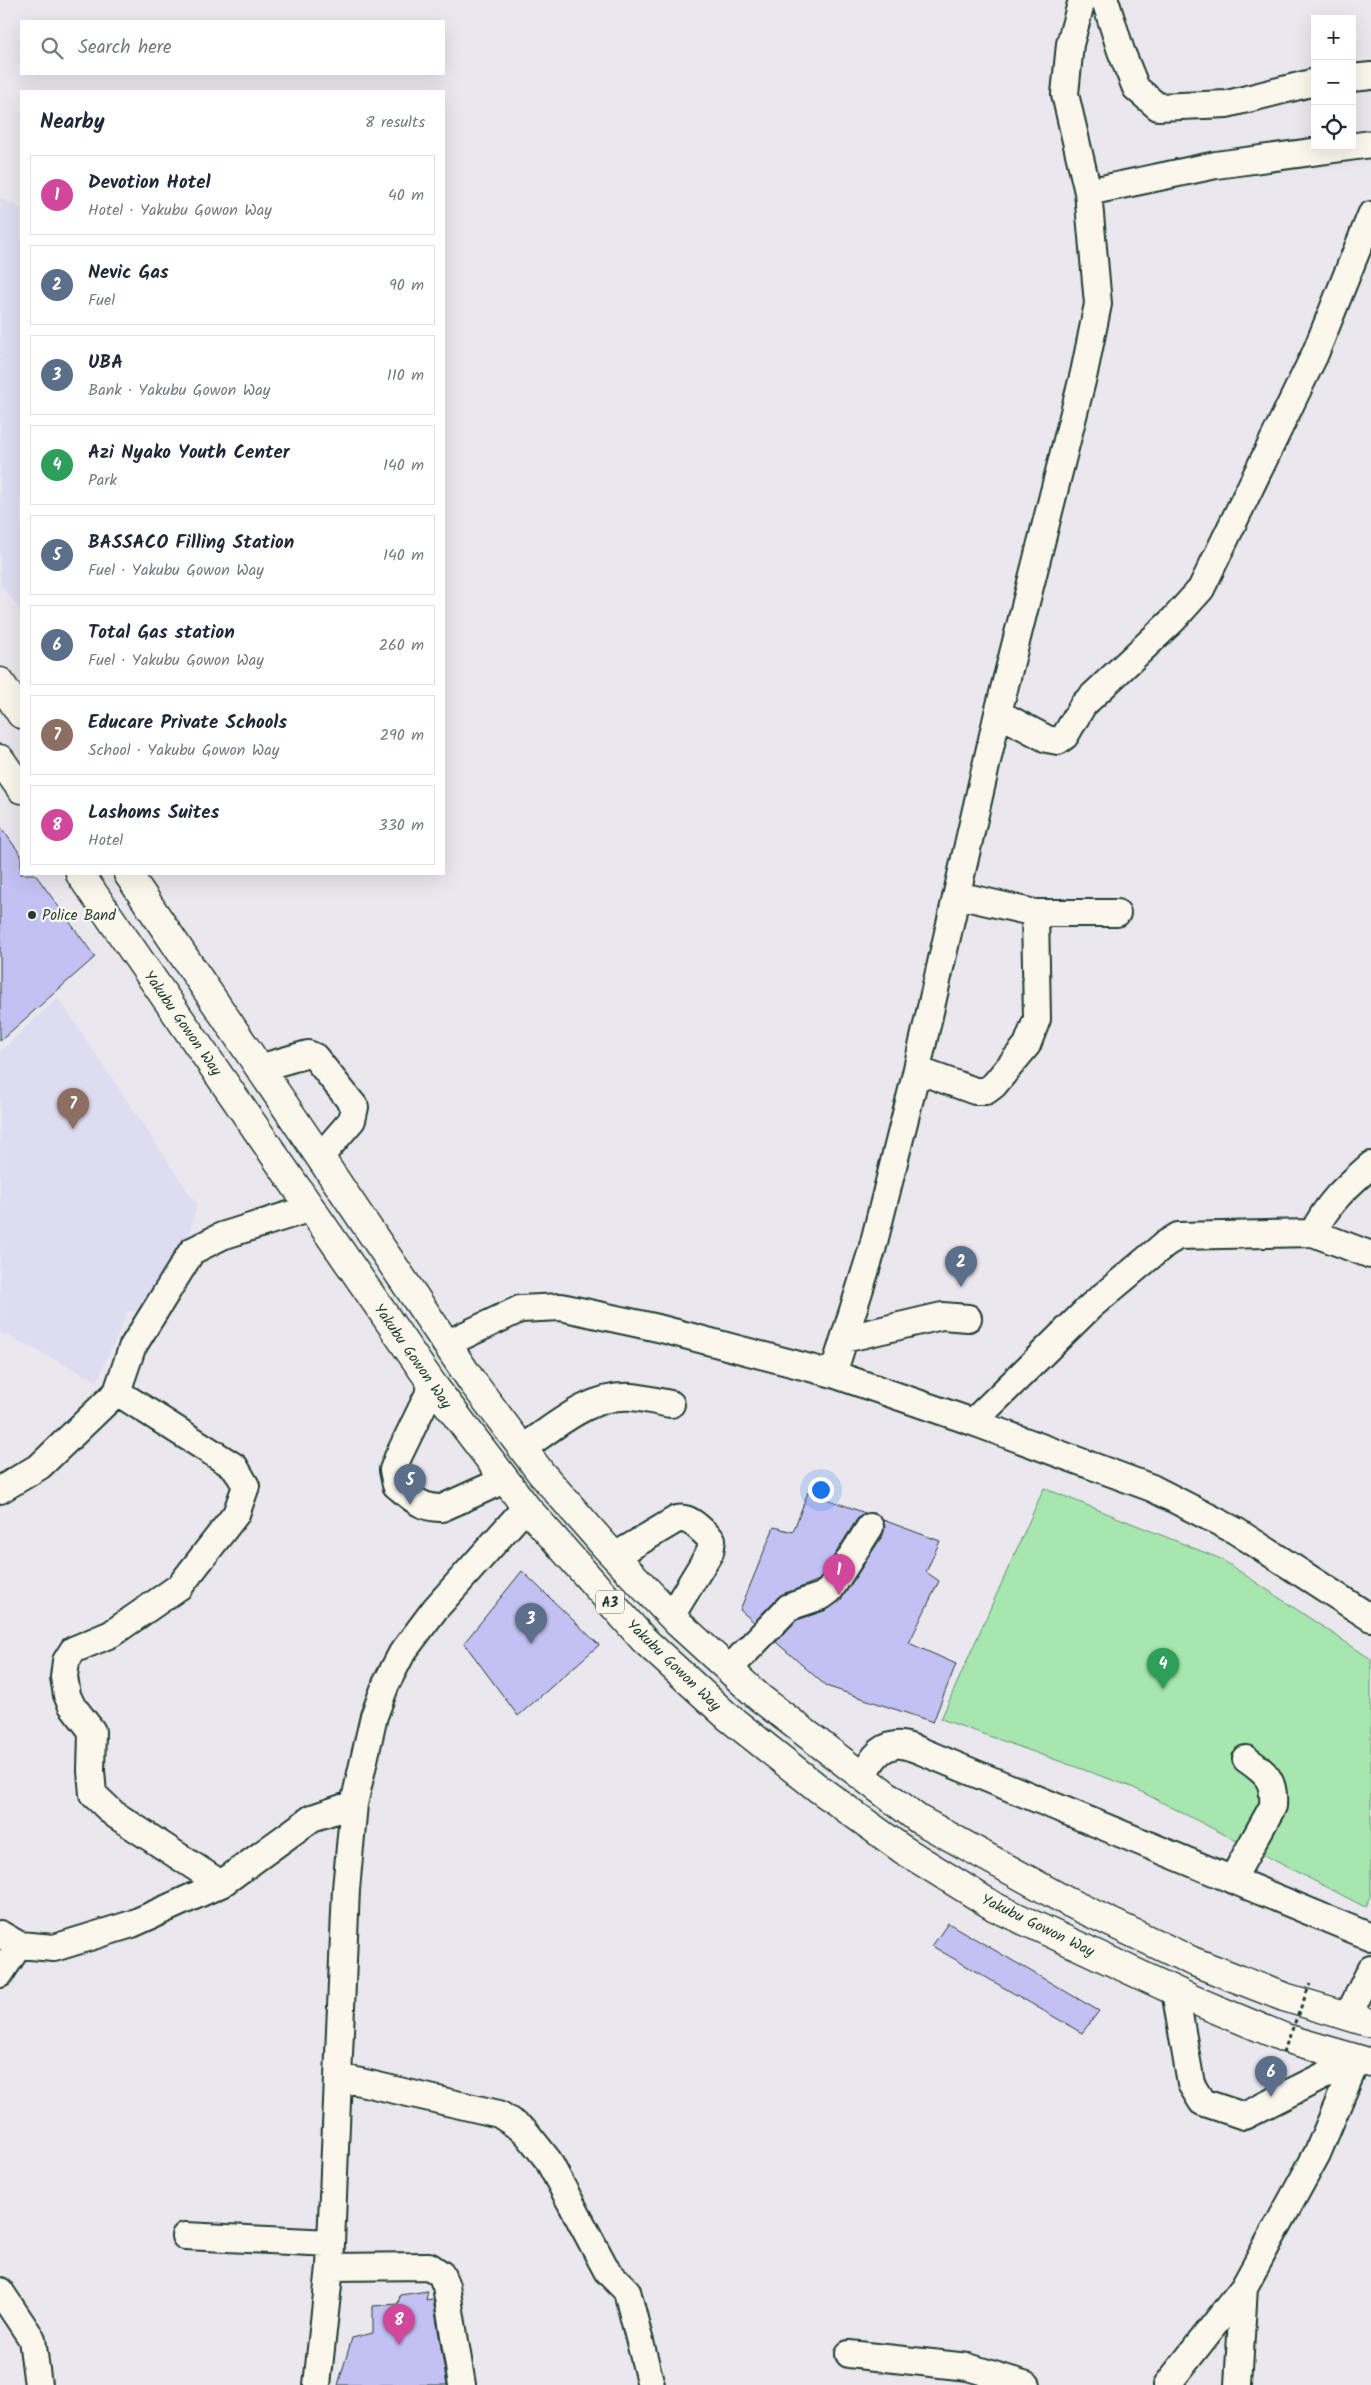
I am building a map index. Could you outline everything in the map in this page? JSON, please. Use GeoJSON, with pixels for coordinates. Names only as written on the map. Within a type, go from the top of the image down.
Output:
{"type":"FeatureCollection","features":[{"type":"Feature","properties":{"kind":"highway"},"geometry":{"type":"LineString","coordinates":[[0,682],[20,712]]}},
{"type":"Feature","properties":{"kind":"highway"},"geometry":{"type":"LineString","coordinates":[[0,759],[20,789]]}},
{"type":"Feature","properties":{"kind":"highway","name":"Yakubu Gowon Way"},"geometry":{"type":"LineString","coordinates":[[81,875],[433,1385],[526,1507],[644,1640],[727,1716],[818,1789],[902,1849],[995,1907],[1175,1991],[1285,2038],[1364,2061]]}},
{"type":"Feature","properties":{"kind":"highway","name":"A3"},"geometry":{"type":"LineString","coordinates":[[129,875],[446,1344],[541,1473],[671,1616],[760,1698],[918,1819],[1068,1902],[1192,1960],[1284,1997],[1359,2020]]}},
{"type":"Feature","properties":{"kind":"highway"},"geometry":{"type":"LineString","coordinates":[[863,1821],[886,1795]]}},
{"type":"Feature","properties":{"kind":"street"},"geometry":{"type":"LineString","coordinates":[[833,1374],[872,1250],[916,1070],[998,713],[1084,373],[1098,304],[1088,192],[1064,94],[1070,44],[1082,0]]}},
{"type":"Feature","properties":{"kind":"street"},"geometry":{"type":"LineString","coordinates":[[1105,0],[1121,52],[1136,88],[1158,107],[1227,104],[1311,83]]}},
{"type":"Feature","properties":{"kind":"street"},"geometry":{"type":"LineString","coordinates":[[1356,78],[1371,76]]}},
{"type":"Feature","properties":{"kind":"street"},"geometry":{"type":"LineString","coordinates":[[1088,192],[1216,165],[1371,144]]}},
{"type":"Feature","properties":{"kind":"street"},"geometry":{"type":"LineString","coordinates":[[998,713],[1047,739],[1058,741],[1065,736],[1083,705],[1173,620],[1201,588],[1315,354],[1371,215]]}},
{"type":"Feature","properties":{"kind":"street"},"geometry":{"type":"LineString","coordinates":[[957,895],[1035,913],[1117,913]]}},
{"type":"Feature","properties":{"kind":"street"},"geometry":{"type":"LineString","coordinates":[[916,1070],[975,1091],[986,1091],[994,1085],[1028,1044],[1037,1019],[1035,913]]}},
{"type":"Feature","properties":{"kind":"street"},"geometry":{"type":"LineString","coordinates":[[259,1068],[308,1054],[315,1057],[355,1107],[352,1120],[320,1157]]}},
{"type":"Feature","properties":{"kind":"street"},"geometry":{"type":"LineString","coordinates":[[1313,1233],[1323,1212],[1336,1195],[1371,1165]]}},
{"type":"Feature","properties":{"kind":"street"},"geometry":{"type":"LineString","coordinates":[[0,1490],[40,1466],[117,1392],[132,1348],[192,1251],[222,1236],[310,1208]]}},
{"type":"Feature","properties":{"kind":"street"},"geometry":{"type":"LineString","coordinates":[[973,1422],[1091,1306],[1165,1244],[1178,1236],[1313,1233],[1371,1255]]}},
{"type":"Feature","properties":{"kind":"street"},"geometry":{"type":"LineString","coordinates":[[446,1344],[520,1309],[561,1307],[658,1328],[833,1374],[973,1422],[1152,1488],[1236,1531],[1370,1614]]}},
{"type":"Feature","properties":{"kind":"street"},"geometry":{"type":"LineString","coordinates":[[844,1339],[942,1316],[968,1318]]}},
{"type":"Feature","properties":{"kind":"street"},"geometry":{"type":"LineString","coordinates":[[433,1385],[398,1457],[394,1470],[396,1484],[421,1506],[442,1508],[504,1480]]}},
{"type":"Feature","properties":{"kind":"street"},"geometry":{"type":"LineString","coordinates":[[117,1392],[235,1467],[246,1486],[236,1514],[180,1586],[111,1634],[73,1650],[66,1660],[64,1677],[67,1695],[71,1704],[92,1731],[91,1771],[93,1794],[114,1814],[221,1884]]}},
{"type":"Feature","properties":{"kind":"street"},"geometry":{"type":"LineString","coordinates":[[523,1448],[586,1405],[609,1399],[632,1397],[670,1404]]}},
{"type":"Feature","properties":{"kind":"street"},"geometry":{"type":"LineString","coordinates":[[317,2385],[330,2255],[346,1889],[354,1804],[374,1716],[386,1684],[402,1653],[435,1609],[526,1507]]}},
{"type":"Feature","properties":{"kind":"street"},"geometry":{"type":"LineString","coordinates":[[615,1556],[683,1518],[690,1521],[712,1540],[710,1552],[671,1616]]}},
{"type":"Feature","properties":{"kind":"street"},"geometry":{"type":"LineString","coordinates":[[729,1669],[789,1607],[822,1596],[830,1590],[870,1527]]}},
{"type":"Feature","properties":{"kind":"street"},"geometry":{"type":"LineString","coordinates":[[863,1777],[871,1760],[883,1750],[896,1744],[916,1749],[1371,1938]]}},
{"type":"Feature","properties":{"kind":"street"},"geometry":{"type":"LineString","coordinates":[[1232,1880],[1273,1806],[1274,1792],[1266,1774],[1246,1758]]}},
{"type":"Feature","properties":{"kind":"street"},"geometry":{"type":"LineString","coordinates":[[0,1974],[10,1939],[54,1948],[132,1924],[221,1884],[312,1818],[354,1804]]}},
{"type":"Feature","properties":{"kind":"street"},"geometry":{"type":"LineString","coordinates":[[1359,2020],[1371,1969]]}},
{"type":"Feature","properties":{"kind":"street"},"geometry":{"type":"LineString","coordinates":[[1175,1991],[1191,2084],[1202,2102],[1244,2116],[1364,2061]]}},
{"type":"Feature","properties":{"kind":"street"},"geometry":{"type":"LineString","coordinates":[[1167,2385],[1244,2287],[1317,2154],[1364,2061]]}},
{"type":"Feature","properties":{"kind":"street"},"geometry":{"type":"LineString","coordinates":[[338,2077],[499,2114],[525,2131],[548,2160],[607,2271],[627,2291],[651,2385]]}},
{"type":"Feature","properties":{"kind":"street"},"geometry":{"type":"LineString","coordinates":[[185,2236],[429,2266],[441,2274],[446,2286],[462,2385]]}},
{"type":"Feature","properties":{"kind":"street"},"geometry":{"type":"LineString","coordinates":[[1238,2385],[1244,2287]]}},
{"type":"Feature","properties":{"kind":"street"},"geometry":{"type":"LineString","coordinates":[[0,2291],[32,2339],[38,2385]]}},
{"type":"Feature","properties":{"kind":"street"},"geometry":{"type":"LineString","coordinates":[[849,2354],[968,2367],[1027,2385]]}},
{"type":"Feature","properties":{"kind":"path"},"geometry":{"type":"LineString","coordinates":[[1283,2053],[1310,1984]]}},
{"type":"Feature","properties":{"kind":"shaded area"},"geometry":{"type":"Polygon","coordinates":[[[0,198],[20,208],[20,611],[0,583],[0,198]]]}},
{"type":"Feature","properties":{"kind":"shaded area"},"geometry":{"type":"Polygon","coordinates":[[[58,998],[197,1205],[189,1235],[138,1312],[128,1311],[97,1381],[0,1332],[0,1052],[58,998]]]}},
{"type":"Feature","properties":{"kind":"green space"},"geometry":{"type":"Polygon","coordinates":[[[1044,1488],[1221,1559],[1371,1659],[1371,1894],[1365,1907],[1132,1787],[941,1719],[1044,1488]]]}},
{"type":"Feature","properties":{"kind":"building","name":"Police Band"},"geometry":{"type":"Polygon","coordinates":[[[0,826],[20,854],[20,875],[36,875],[95,957],[0,1041],[0,826]]]}},
{"type":"Feature","properties":{"kind":"building"},"geometry":{"type":"Polygon","coordinates":[[[808,1492],[865,1513],[857,1519],[819,1580],[779,1596],[754,1622],[740,1610],[774,1527],[793,1532],[808,1492]]]}},
{"type":"Feature","properties":{"kind":"building"},"geometry":{"type":"Polygon","coordinates":[[[883,1520],[940,1541],[926,1572],[939,1581],[909,1643],[956,1664],[933,1722],[826,1686],[776,1642],[797,1620],[827,1610],[842,1598],[883,1535],[885,1527],[883,1520]]]}},
{"type":"Feature","properties":{"kind":"building"},"geometry":{"type":"Polygon","coordinates":[[[522,1571],[599,1645],[518,1716],[464,1643],[522,1571]]]}},
{"type":"Feature","properties":{"kind":"building"},"geometry":{"type":"Polygon","coordinates":[[[948,1923],[1099,2011],[1082,2033],[932,1946],[948,1923]]]}},
{"type":"Feature","properties":{"kind":"building"},"geometry":{"type":"Polygon","coordinates":[[[428,2291],[426,2300],[433,2299],[447,2385],[338,2385],[352,2338],[373,2333],[373,2306],[398,2304],[400,2295],[428,2291]]]}},
{"type":"Feature","properties":{"kind":"place","name":"Police Band"},"geometry":{"type":"Point","coordinates":[32,915]}},
{"type":"Feature","properties":{"kind":"place","name":"Educare Private Schools"},"geometry":{"type":"Point","coordinates":[73,1129]}},
{"type":"Feature","properties":{"kind":"place","name":"Nevic Gas"},"geometry":{"type":"Point","coordinates":[961,1287]}},
{"type":"Feature","properties":{"kind":"place","name":"BASSACO Filling Station"},"geometry":{"type":"Point","coordinates":[410,1505]}},
{"type":"Feature","properties":{"kind":"place","name":"Devotion Hotel"},"geometry":{"type":"Point","coordinates":[839,1595]}},
{"type":"Feature","properties":{"kind":"place","name":"UBA"},"geometry":{"type":"Point","coordinates":[531,1644]}},
{"type":"Feature","properties":{"kind":"place","name":"Azi Nyako Youth Center"},"geometry":{"type":"Point","coordinates":[1163,1689]}},
{"type":"Feature","properties":{"kind":"place","name":"Total Gas station"},"geometry":{"type":"Point","coordinates":[1271,2097]}},
{"type":"Feature","properties":{"kind":"place","name":"Lashoms Suites"},"geometry":{"type":"Point","coordinates":[399,2345]}}]}
